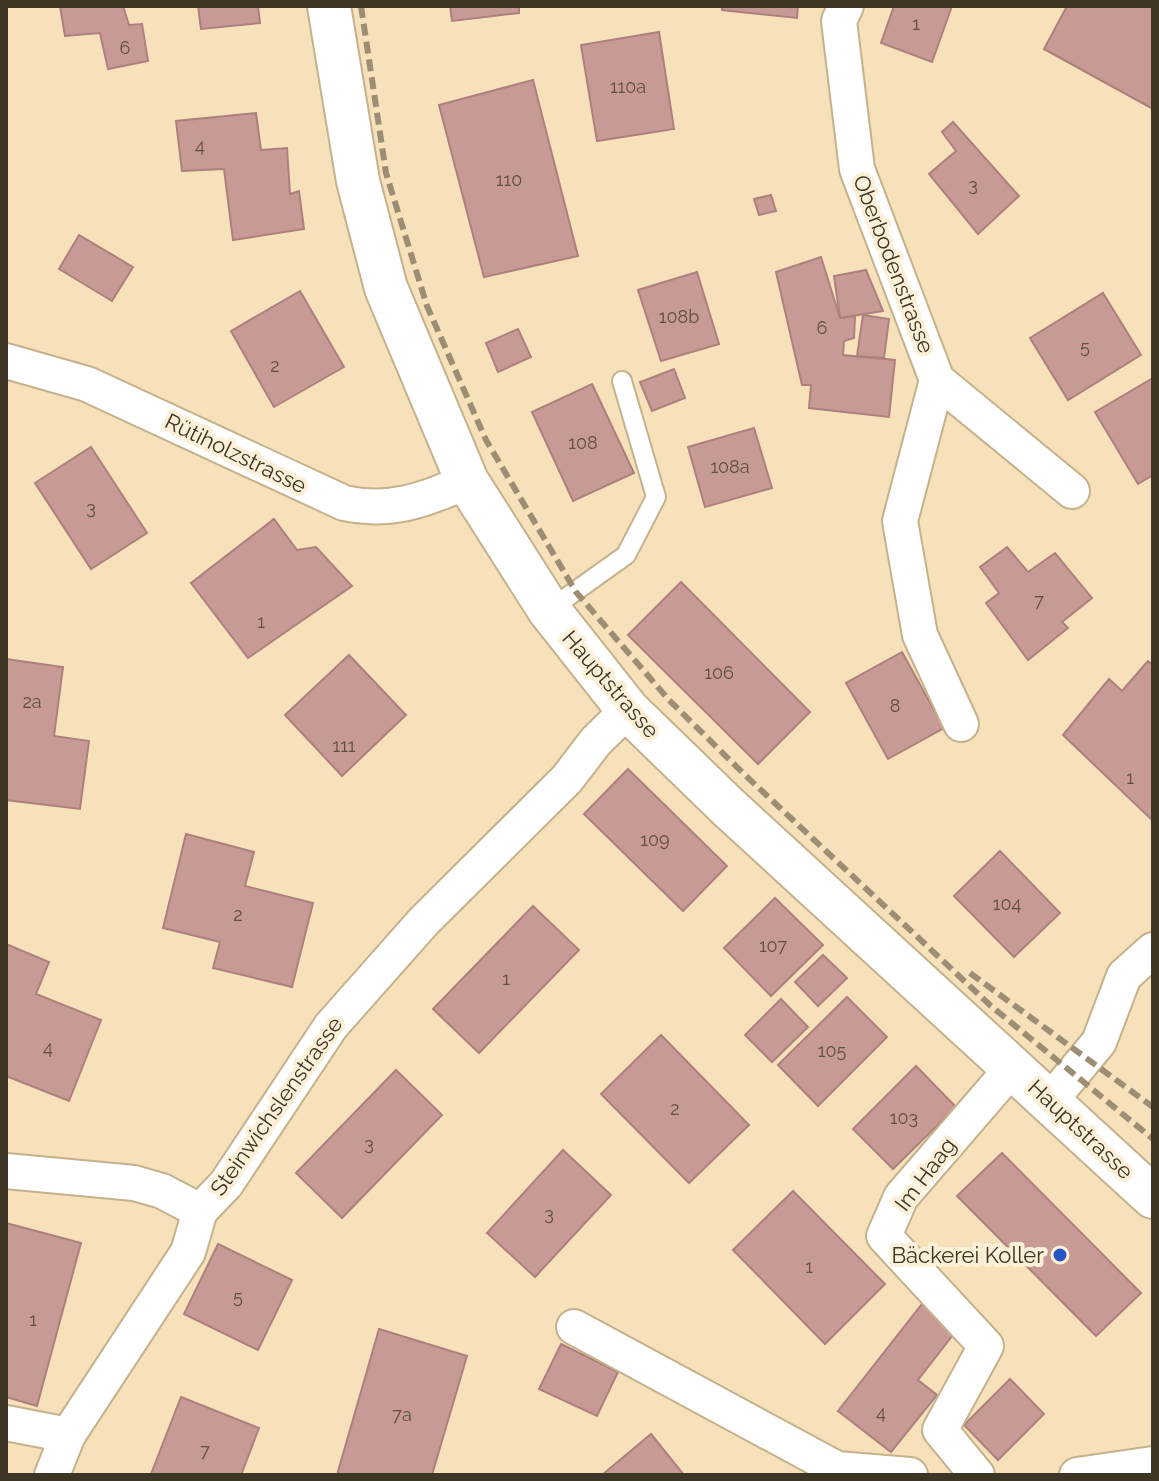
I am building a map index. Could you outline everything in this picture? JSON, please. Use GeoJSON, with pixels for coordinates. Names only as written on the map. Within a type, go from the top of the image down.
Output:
{"type":"FeatureCollection","features":[{"type":"Feature","properties":{"kind":"street","name":"Hauptstrasse"},"geometry":{"type":"LineString","coordinates":[[329,6],[358,181],[386,288],[467,481],[549,610],[628,710],[728,807],[1014,1066],[1153,1197]]}},
{"type":"Feature","properties":{"kind":"street","name":"Oberbodenstrasse"},"geometry":{"type":"LineString","coordinates":[[846,6],[839,21],[857,169],[937,380],[1072,491]]}},
{"type":"Feature","properties":{"kind":"street","name":"Rütiholzstrasse"},"geometry":{"type":"LineString","coordinates":[[6,361],[87,384],[344,503],[380,508],[411,505],[467,481]]}},
{"type":"Feature","properties":{"kind":"street","name":"Oberbodenstrasse"},"geometry":{"type":"LineString","coordinates":[[937,380],[900,521],[920,635],[961,724]]}},
{"type":"Feature","properties":{"kind":"street","name":"Steinwichslenstrasse"},"geometry":{"type":"LineString","coordinates":[[52,1475],[68,1435],[188,1252],[200,1211],[226,1184],[331,1026],[424,921],[567,779],[596,741],[628,710]]}},
{"type":"Feature","properties":{"kind":"street"},"geometry":{"type":"LineString","coordinates":[[1050,1101],[1099,1042],[1124,976],[1153,950]]}},
{"type":"Feature","properties":{"kind":"street","name":"Im Haag"},"geometry":{"type":"LineString","coordinates":[[977,1475],[940,1430],[986,1346],[884,1236],[901,1197],[1014,1066]]}},
{"type":"Feature","properties":{"kind":"street"},"geometry":{"type":"LineString","coordinates":[[6,1171],[134,1183],[162,1191],[200,1211]]}},
{"type":"Feature","properties":{"kind":"street"},"geometry":{"type":"LineString","coordinates":[[574,1327],[837,1469],[910,1475]]}},
{"type":"Feature","properties":{"kind":"street"},"geometry":{"type":"LineString","coordinates":[[6,1423],[68,1435]]}},
{"type":"Feature","properties":{"kind":"street"},"geometry":{"type":"LineString","coordinates":[[1077,1475],[1136,1469]]}},
{"type":"Feature","properties":{"kind":"lane"},"geometry":{"type":"LineString","coordinates":[[549,610],[626,555],[656,497],[622,381]]}},
{"type":"Feature","properties":{"kind":"building"},"geometry":{"type":"Polygon","coordinates":[[[60,6],[123,6],[129,25],[142,24],[148,61],[108,69],[100,33],[65,36],[60,6]]]}},
{"type":"Feature","properties":{"kind":"building"},"geometry":{"type":"Polygon","coordinates":[[[198,6],[258,6],[260,23],[201,29],[198,6]]]}},
{"type":"Feature","properties":{"kind":"building"},"geometry":{"type":"Polygon","coordinates":[[[450,6],[519,6],[519,13],[452,21],[450,6]]]}},
{"type":"Feature","properties":{"kind":"building"},"geometry":{"type":"Polygon","coordinates":[[[722,6],[798,6],[797,18],[722,10],[722,6]]]}},
{"type":"Feature","properties":{"kind":"building"},"geometry":{"type":"Polygon","coordinates":[[[894,6],[952,6],[932,62],[881,43],[894,6]]]}},
{"type":"Feature","properties":{"kind":"building"},"geometry":{"type":"Polygon","coordinates":[[[1067,6],[1153,6],[1153,109],[1044,49],[1067,6]]]}},
{"type":"Feature","properties":{"kind":"building"},"geometry":{"type":"Polygon","coordinates":[[[659,32],[674,129],[597,141],[581,45],[659,32]]]}},
{"type":"Feature","properties":{"kind":"building"},"geometry":{"type":"Polygon","coordinates":[[[533,80],[578,256],[484,277],[439,105],[533,80]]]}},
{"type":"Feature","properties":{"kind":"building"},"geometry":{"type":"Polygon","coordinates":[[[256,113],[261,150],[287,148],[290,194],[299,191],[304,229],[233,240],[224,169],[182,171],[176,121],[256,113]]]}},
{"type":"Feature","properties":{"kind":"building"},"geometry":{"type":"Polygon","coordinates":[[[953,122],[1019,196],[978,234],[929,174],[956,151],[942,132],[953,122]]]}},
{"type":"Feature","properties":{"kind":"building"},"geometry":{"type":"Polygon","coordinates":[[[771,195],[776,211],[759,215],[754,199],[771,195]]]}},
{"type":"Feature","properties":{"kind":"building"},"geometry":{"type":"Polygon","coordinates":[[[79,235],[133,267],[112,301],[59,269],[79,235]]]}},
{"type":"Feature","properties":{"kind":"building"},"geometry":{"type":"Polygon","coordinates":[[[821,257],[840,318],[855,316],[854,338],[844,341],[843,355],[895,360],[889,417],[809,408],[811,385],[802,385],[776,272],[821,257]]]}},
{"type":"Feature","properties":{"kind":"building"},"geometry":{"type":"Polygon","coordinates":[[[866,270],[883,311],[840,318],[834,276],[866,270]]]}},
{"type":"Feature","properties":{"kind":"building"},"geometry":{"type":"Polygon","coordinates":[[[697,272],[719,344],[661,361],[638,290],[697,272]]]}},
{"type":"Feature","properties":{"kind":"building"},"geometry":{"type":"Polygon","coordinates":[[[300,291],[344,367],[274,407],[231,331],[300,291]]]}},
{"type":"Feature","properties":{"kind":"building"},"geometry":{"type":"Polygon","coordinates":[[[1103,293],[1141,355],[1068,400],[1030,338],[1103,293]]]}},
{"type":"Feature","properties":{"kind":"building"},"geometry":{"type":"Polygon","coordinates":[[[863,315],[889,319],[884,358],[857,356],[863,315]]]}},
{"type":"Feature","properties":{"kind":"building"},"geometry":{"type":"Polygon","coordinates":[[[518,329],[531,357],[498,372],[486,343],[518,329]]]}},
{"type":"Feature","properties":{"kind":"building"},"geometry":{"type":"Polygon","coordinates":[[[674,369],[685,398],[652,411],[640,382],[674,369]]]}},
{"type":"Feature","properties":{"kind":"building"},"geometry":{"type":"Polygon","coordinates":[[[1153,378],[1153,475],[1138,484],[1095,412],[1153,378]]]}},
{"type":"Feature","properties":{"kind":"building"},"geometry":{"type":"Polygon","coordinates":[[[592,384],[634,473],[573,501],[532,412],[592,384]]]}},
{"type":"Feature","properties":{"kind":"building"},"geometry":{"type":"Polygon","coordinates":[[[754,428],[772,488],[705,507],[688,447],[754,428]]]}},
{"type":"Feature","properties":{"kind":"building"},"geometry":{"type":"Polygon","coordinates":[[[91,447],[147,533],[91,569],[35,483],[91,447]]]}},
{"type":"Feature","properties":{"kind":"building"},"geometry":{"type":"Polygon","coordinates":[[[274,519],[297,550],[316,547],[352,586],[248,658],[191,583],[274,519]]]}},
{"type":"Feature","properties":{"kind":"building"},"geometry":{"type":"Polygon","coordinates":[[[1007,547],[1028,572],[1055,553],[1092,598],[1062,622],[1068,628],[1028,660],[986,603],[999,593],[980,567],[1007,547]]]}},
{"type":"Feature","properties":{"kind":"building"},"geometry":{"type":"Polygon","coordinates":[[[681,582],[810,712],[758,764],[628,635],[681,582]]]}},
{"type":"Feature","properties":{"kind":"building"},"geometry":{"type":"Polygon","coordinates":[[[902,652],[944,728],[888,759],[846,683],[902,652]]]}},
{"type":"Feature","properties":{"kind":"building"},"geometry":{"type":"Polygon","coordinates":[[[349,655],[406,715],[342,776],[285,715],[349,655]]]}},
{"type":"Feature","properties":{"kind":"building"},"geometry":{"type":"Polygon","coordinates":[[[6,659],[63,667],[54,736],[89,741],[80,809],[6,800],[6,659]]]}},
{"type":"Feature","properties":{"kind":"building"},"geometry":{"type":"Polygon","coordinates":[[[1148,661],[1153,665],[1153,821],[1063,735],[1109,679],[1122,691],[1148,661]]]}},
{"type":"Feature","properties":{"kind":"building"},"geometry":{"type":"Polygon","coordinates":[[[628,769],[727,866],[683,911],[584,814],[628,769]]]}},
{"type":"Feature","properties":{"kind":"building"},"geometry":{"type":"Polygon","coordinates":[[[186,834],[254,852],[245,886],[313,903],[292,987],[213,968],[220,942],[163,928],[186,834]]]}},
{"type":"Feature","properties":{"kind":"building"},"geometry":{"type":"Polygon","coordinates":[[[1000,851],[1060,913],[1014,957],[954,896],[1000,851]]]}},
{"type":"Feature","properties":{"kind":"building"},"geometry":{"type":"Polygon","coordinates":[[[775,898],[823,945],[771,996],[724,948],[775,898]]]}},
{"type":"Feature","properties":{"kind":"building"},"geometry":{"type":"Polygon","coordinates":[[[533,906],[579,950],[479,1053],[433,1009],[533,906]]]}},
{"type":"Feature","properties":{"kind":"building"},"geometry":{"type":"Polygon","coordinates":[[[6,944],[49,962],[36,994],[101,1020],[69,1101],[6,1076],[6,944]]]}},
{"type":"Feature","properties":{"kind":"building"},"geometry":{"type":"Polygon","coordinates":[[[823,955],[847,978],[818,1006],[795,982],[823,955]]]}},
{"type":"Feature","properties":{"kind":"building"},"geometry":{"type":"Polygon","coordinates":[[[847,997],[887,1037],[818,1106],[778,1065],[847,997]]]}},
{"type":"Feature","properties":{"kind":"building"},"geometry":{"type":"Polygon","coordinates":[[[781,999],[808,1027],[772,1062],[745,1035],[781,999]]]}},
{"type":"Feature","properties":{"kind":"building"},"geometry":{"type":"Polygon","coordinates":[[[661,1035],[749,1125],[689,1183],[601,1094],[661,1035]]]}},
{"type":"Feature","properties":{"kind":"building"},"geometry":{"type":"Polygon","coordinates":[[[916,1066],[956,1107],[893,1169],[853,1129],[916,1066]]]}},
{"type":"Feature","properties":{"kind":"building"},"geometry":{"type":"Polygon","coordinates":[[[396,1070],[442,1115],[342,1218],[296,1173],[396,1070]]]}},
{"type":"Feature","properties":{"kind":"building"},"geometry":{"type":"Polygon","coordinates":[[[563,1150],[611,1195],[535,1277],[487,1233],[563,1150]]]}},
{"type":"Feature","properties":{"kind":"building"},"geometry":{"type":"Polygon","coordinates":[[[1002,1153],[1141,1293],[1096,1336],[957,1196],[1002,1153]]]}},
{"type":"Feature","properties":{"kind":"building"},"geometry":{"type":"Polygon","coordinates":[[[793,1191],[885,1284],[825,1344],[733,1250],[793,1191]]]}},
{"type":"Feature","properties":{"kind":"building"},"geometry":{"type":"Polygon","coordinates":[[[6,1223],[81,1243],[37,1406],[6,1397],[6,1223]]]}},
{"type":"Feature","properties":{"kind":"building"},"geometry":{"type":"Polygon","coordinates":[[[218,1244],[292,1280],[258,1350],[184,1314],[218,1244]]]}},
{"type":"Feature","properties":{"kind":"building"},"geometry":{"type":"Polygon","coordinates":[[[922,1304],[956,1331],[918,1380],[937,1395],[891,1452],[838,1411],[922,1304]]]}},
{"type":"Feature","properties":{"kind":"building"},"geometry":{"type":"Polygon","coordinates":[[[379,1329],[467,1356],[432,1475],[337,1475],[379,1329]]]}},
{"type":"Feature","properties":{"kind":"building"},"geometry":{"type":"Polygon","coordinates":[[[561,1344],[618,1372],[597,1416],[539,1389],[561,1344]]]}},
{"type":"Feature","properties":{"kind":"building"},"geometry":{"type":"Polygon","coordinates":[[[1010,1379],[1044,1414],[998,1460],[964,1425],[1010,1379]]]}},
{"type":"Feature","properties":{"kind":"building"},"geometry":{"type":"Polygon","coordinates":[[[181,1397],[259,1428],[241,1475],[151,1474],[181,1397]]]}},
{"type":"Feature","properties":{"kind":"building"},"geometry":{"type":"Polygon","coordinates":[[[651,1434],[684,1475],[602,1475],[651,1434]]]}},
{"type":"Feature","properties":{"kind":"railway"},"geometry":{"type":"LineString","coordinates":[[361,6],[386,173],[427,306],[486,440],[576,592],[669,700],[745,775],[991,1006],[1153,1139]]}},
{"type":"Feature","properties":{"kind":"railway"},"geometry":{"type":"LineString","coordinates":[[970,973],[1153,1107]]}},
{"type":"Feature","properties":{"kind":"place","name":"Bäckerei Koller"},"geometry":{"type":"Point","coordinates":[1060,1255]}}]}
